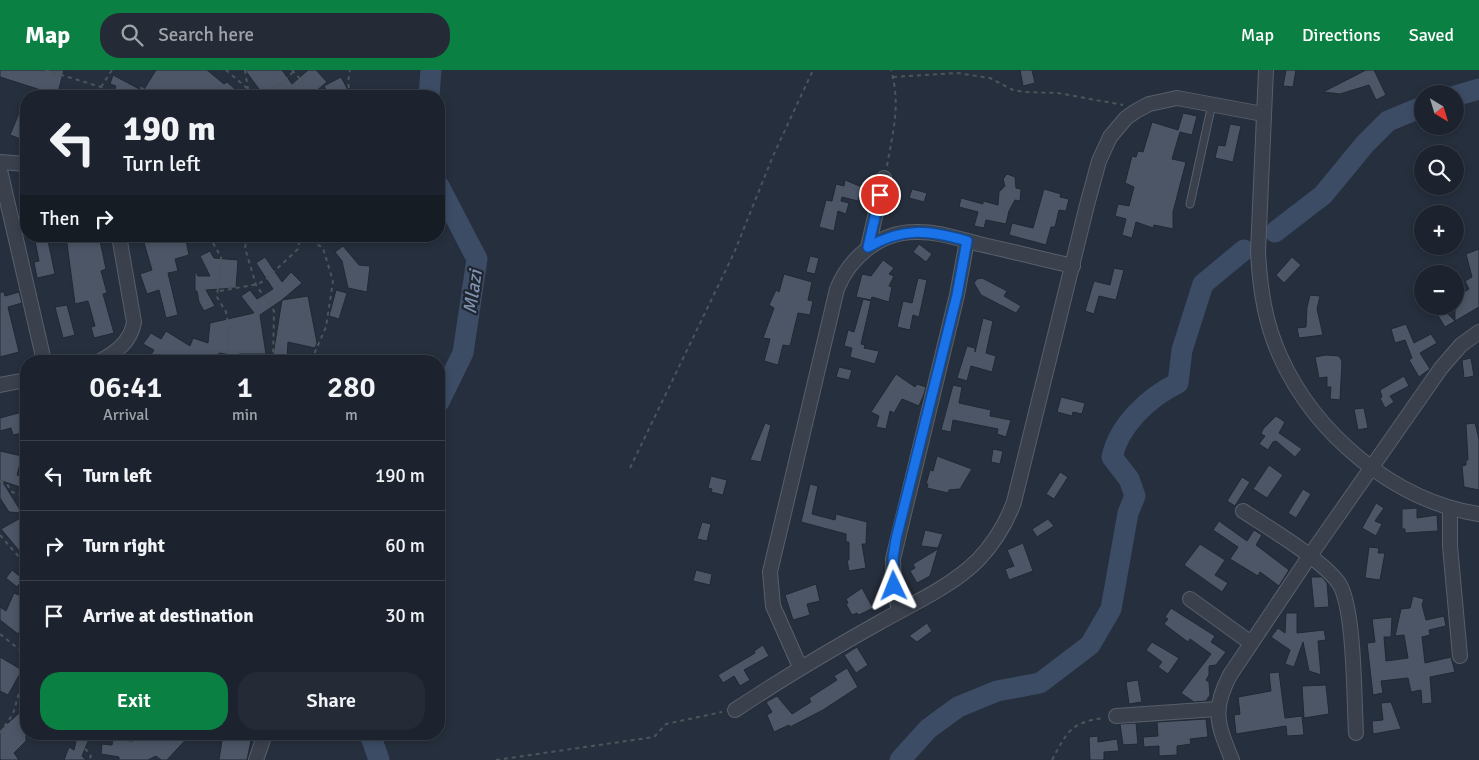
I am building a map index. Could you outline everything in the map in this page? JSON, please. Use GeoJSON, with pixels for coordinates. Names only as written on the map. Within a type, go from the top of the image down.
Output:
{"type":"FeatureCollection","features":[{"type":"Feature","properties":{"kind":"street"},"geometry":{"type":"LineString","coordinates":[[1266,70],[1258,252],[1262,301],[1281,358],[1304,398],[1347,447],[1372,469],[1450,508],[1479,514]]}},
{"type":"Feature","properties":{"kind":"street"},"geometry":{"type":"LineString","coordinates":[[735,710],[800,667],[947,583],[977,561],[1005,523],[1019,486],[1073,266],[1086,205],[1104,148],[1116,129],[1136,111],[1149,104],[1176,98],[1263,114]]}},
{"type":"Feature","properties":{"kind":"street"},"geometry":{"type":"LineString","coordinates":[[0,162],[20,164]]}},
{"type":"Feature","properties":{"kind":"street"},"geometry":{"type":"LineString","coordinates":[[0,170],[43,355]]}},
{"type":"Feature","properties":{"kind":"street"},"geometry":{"type":"LineString","coordinates":[[868,247],[884,178]]}},
{"type":"Feature","properties":{"kind":"street"},"geometry":{"type":"LineString","coordinates":[[800,667],[773,606],[770,572],[837,289],[847,269],[868,247],[895,234],[911,232],[934,233],[1073,266]]}},
{"type":"Feature","properties":{"kind":"street"},"geometry":{"type":"LineString","coordinates":[[899,611],[893,573],[895,549],[957,295],[967,241]]}},
{"type":"Feature","properties":{"kind":"street"},"geometry":{"type":"LineString","coordinates":[[109,355],[126,343],[131,336],[134,322],[134,310],[120,242]]}},
{"type":"Feature","properties":{"kind":"street"},"geometry":{"type":"LineString","coordinates":[[1232,760],[1223,737],[1217,709],[1223,688],[1309,557],[1441,368],[1462,345],[1479,332]]}},
{"type":"Feature","properties":{"kind":"street"},"geometry":{"type":"LineString","coordinates":[[0,385],[20,381]]}},
{"type":"Feature","properties":{"kind":"street"},"geometry":{"type":"LineString","coordinates":[[1450,508],[1450,546],[1460,656]]}},
{"type":"Feature","properties":{"kind":"street"},"geometry":{"type":"LineString","coordinates":[[1243,511],[1309,557],[1338,582],[1344,597],[1350,641],[1356,733]]}},
{"type":"Feature","properties":{"kind":"street"},"geometry":{"type":"LineString","coordinates":[[1190,599],[1251,643]]}},
{"type":"Feature","properties":{"kind":"street"},"geometry":{"type":"LineString","coordinates":[[1116,716],[1217,709]]}},
{"type":"Feature","properties":{"kind":"street"},"geometry":{"type":"LineString","coordinates":[[256,760],[263,740]]}},
{"type":"Feature","properties":{"kind":"lane"},"geometry":{"type":"LineString","coordinates":[[1190,204],[1212,104]]}},
{"type":"Feature","properties":{"kind":"path"},"geometry":{"type":"LineString","coordinates":[[45,70],[107,90]]}},
{"type":"Feature","properties":{"kind":"path"},"geometry":{"type":"LineString","coordinates":[[101,87],[112,70]]}},
{"type":"Feature","properties":{"kind":"path"},"geometry":{"type":"LineString","coordinates":[[226,70],[248,89]]}},
{"type":"Feature","properties":{"kind":"path"},"geometry":{"type":"LineString","coordinates":[[245,70],[248,89]]}},
{"type":"Feature","properties":{"kind":"path"},"geometry":{"type":"LineString","coordinates":[[269,90],[281,84],[293,70],[306,90]]}},
{"type":"Feature","properties":{"kind":"path"},"geometry":{"type":"LineString","coordinates":[[349,90],[350,70]]}},
{"type":"Feature","properties":{"kind":"path"},"geometry":{"type":"LineString","coordinates":[[630,468],[734,253],[773,156],[813,70]]}},
{"type":"Feature","properties":{"kind":"path"},"geometry":{"type":"LineString","coordinates":[[884,178],[897,113],[896,89],[891,70]]}},
{"type":"Feature","properties":{"kind":"path"},"geometry":{"type":"LineString","coordinates":[[893,77],[957,73],[990,78],[1013,90],[1058,93],[1094,99],[1130,106],[1136,111]]}},
{"type":"Feature","properties":{"kind":"path"},"geometry":{"type":"LineString","coordinates":[[213,242],[222,257],[217,297],[226,312],[229,330],[227,355]]}},
{"type":"Feature","properties":{"kind":"path"},"geometry":{"type":"LineString","coordinates":[[246,242],[245,248],[256,284],[274,311],[272,355]]}},
{"type":"Feature","properties":{"kind":"path"},"geometry":{"type":"LineString","coordinates":[[219,291],[256,284],[265,280],[298,249],[299,242]]}},
{"type":"Feature","properties":{"kind":"path"},"geometry":{"type":"LineString","coordinates":[[314,242],[323,248],[334,281],[326,327],[314,355]]}},
{"type":"Feature","properties":{"kind":"path"},"geometry":{"type":"LineString","coordinates":[[0,481],[7,484],[12,492],[20,495]]}},
{"type":"Feature","properties":{"kind":"path"},"geometry":{"type":"LineString","coordinates":[[0,535],[20,558]]}},
{"type":"Feature","properties":{"kind":"path"},"geometry":{"type":"LineString","coordinates":[[0,634],[20,650]]}},
{"type":"Feature","properties":{"kind":"path"},"geometry":{"type":"LineString","coordinates":[[0,733],[13,714],[20,690]]}},
{"type":"Feature","properties":{"kind":"path"},"geometry":{"type":"LineString","coordinates":[[496,760],[654,737],[666,724],[686,718],[735,710]]}},
{"type":"Feature","properties":{"kind":"path"},"geometry":{"type":"LineString","coordinates":[[1052,760],[1064,737],[1082,721],[1116,716]]}},
{"type":"Feature","properties":{"kind":"path"},"geometry":{"type":"LineString","coordinates":[[85,740],[83,746],[91,756],[89,760]]}},
{"type":"Feature","properties":{"kind":"building"},"geometry":{"type":"Polygon","coordinates":[[[0,70],[64,70],[59,90],[41,90],[0,77],[0,70]]]}},
{"type":"Feature","properties":{"kind":"building"},"geometry":{"type":"Polygon","coordinates":[[[156,70],[207,70],[224,84],[227,82],[235,90],[144,90],[156,70]]]}},
{"type":"Feature","properties":{"kind":"building"},"geometry":{"type":"Polygon","coordinates":[[[245,70],[282,70],[292,84],[308,70],[316,70],[327,82],[317,90],[260,90],[245,70]]]}},
{"type":"Feature","properties":{"kind":"building"},"geometry":{"type":"Polygon","coordinates":[[[1020,70],[1032,70],[1035,83],[1023,86],[1020,70]]]}},
{"type":"Feature","properties":{"kind":"building"},"geometry":{"type":"Polygon","coordinates":[[[1286,70],[1296,70],[1293,87],[1283,86],[1286,70]]]}},
{"type":"Feature","properties":{"kind":"building"},"geometry":{"type":"Polygon","coordinates":[[[1366,70],[1374,70],[1386,95],[1376,100],[1369,85],[1340,94],[1323,92],[1366,70]]]}},
{"type":"Feature","properties":{"kind":"building"},"geometry":{"type":"Polygon","coordinates":[[[113,75],[141,90],[114,90],[116,86],[110,84],[113,75]]]}},
{"type":"Feature","properties":{"kind":"building"},"geometry":{"type":"Polygon","coordinates":[[[341,77],[348,90],[326,90],[324,86],[341,77]]]}},
{"type":"Feature","properties":{"kind":"building"},"geometry":{"type":"Polygon","coordinates":[[[20,111],[20,139],[10,135],[20,111]]]}},
{"type":"Feature","properties":{"kind":"building"},"geometry":{"type":"Polygon","coordinates":[[[1183,113],[1197,116],[1192,135],[1180,132],[1172,159],[1186,162],[1173,212],[1173,229],[1154,225],[1153,228],[1136,222],[1132,238],[1122,235],[1126,219],[1115,216],[1118,204],[1129,206],[1134,187],[1125,183],[1132,156],[1136,157],[1138,151],[1143,152],[1152,122],[1178,130],[1183,113]]]}},
{"type":"Feature","properties":{"kind":"building"},"geometry":{"type":"Polygon","coordinates":[[[1230,124],[1241,126],[1233,162],[1215,158],[1218,145],[1225,146],[1230,124]]]}},
{"type":"Feature","properties":{"kind":"building"},"geometry":{"type":"Polygon","coordinates":[[[1007,174],[1015,177],[1016,188],[1021,189],[1020,201],[1015,200],[1009,211],[1006,224],[986,220],[984,228],[974,226],[978,212],[959,207],[961,198],[983,204],[983,201],[998,205],[999,192],[1005,186],[1003,179],[1007,174]]]}},
{"type":"Feature","properties":{"kind":"building"},"geometry":{"type":"Polygon","coordinates":[[[845,180],[862,187],[858,201],[842,197],[841,201],[849,203],[846,214],[838,211],[834,231],[819,227],[826,200],[832,201],[836,184],[844,186],[845,180]]]}},
{"type":"Feature","properties":{"kind":"building"},"geometry":{"type":"Polygon","coordinates":[[[912,189],[927,193],[924,202],[909,198],[912,189]]]}},
{"type":"Feature","properties":{"kind":"building"},"geometry":{"type":"Polygon","coordinates":[[[1044,189],[1061,194],[1060,197],[1069,199],[1066,211],[1059,210],[1055,227],[1051,227],[1046,245],[1009,235],[1012,223],[1033,228],[1044,189]]]}},
{"type":"Feature","properties":{"kind":"building"},"geometry":{"type":"Polygon","coordinates":[[[35,242],[48,242],[55,274],[37,278],[34,262],[39,261],[35,242]]]}},
{"type":"Feature","properties":{"kind":"building"},"geometry":{"type":"Polygon","coordinates":[[[67,242],[100,242],[106,269],[101,271],[107,293],[103,294],[114,333],[94,338],[91,327],[95,326],[88,301],[75,304],[67,242]]]}},
{"type":"Feature","properties":{"kind":"building"},"geometry":{"type":"Polygon","coordinates":[[[144,242],[186,242],[189,255],[175,259],[178,271],[168,273],[178,315],[166,318],[159,290],[147,294],[140,274],[152,270],[144,242]]]}},
{"type":"Feature","properties":{"kind":"building"},"geometry":{"type":"Polygon","coordinates":[[[919,244],[932,254],[926,262],[913,252],[919,244]]]}},
{"type":"Feature","properties":{"kind":"building"},"geometry":{"type":"Polygon","coordinates":[[[343,246],[359,265],[370,266],[367,292],[348,288],[342,261],[335,252],[343,246]]]}},
{"type":"Feature","properties":{"kind":"building"},"geometry":{"type":"Polygon","coordinates":[[[1479,249],[1479,307],[1455,321],[1455,315],[1464,315],[1464,292],[1469,289],[1465,281],[1472,277],[1466,254],[1479,249]]]}},
{"type":"Feature","properties":{"kind":"building"},"geometry":{"type":"Polygon","coordinates":[[[210,251],[214,258],[238,260],[236,288],[206,290],[215,306],[204,311],[199,302],[197,291],[195,291],[195,271],[198,276],[210,276],[200,256],[210,251]]]}},
{"type":"Feature","properties":{"kind":"building"},"geometry":{"type":"Polygon","coordinates":[[[810,256],[819,258],[815,274],[806,272],[810,256]]]}},
{"type":"Feature","properties":{"kind":"building"},"geometry":{"type":"Polygon","coordinates":[[[265,257],[282,282],[291,272],[302,283],[260,315],[266,354],[151,355],[154,350],[143,344],[151,333],[161,339],[166,331],[190,346],[193,338],[208,343],[210,323],[254,313],[241,296],[250,290],[257,299],[273,289],[256,263],[265,257]]]}},
{"type":"Feature","properties":{"kind":"building"},"geometry":{"type":"Polygon","coordinates":[[[1292,257],[1301,265],[1284,283],[1276,275],[1292,257]]]}},
{"type":"Feature","properties":{"kind":"building"},"geometry":{"type":"Polygon","coordinates":[[[883,260],[894,268],[889,274],[894,276],[889,286],[892,287],[889,302],[872,297],[871,300],[856,297],[862,274],[871,276],[883,260]]]}},
{"type":"Feature","properties":{"kind":"building"},"geometry":{"type":"Polygon","coordinates":[[[1114,268],[1124,270],[1116,300],[1099,296],[1094,314],[1085,311],[1094,281],[1110,285],[1114,268]]]}},
{"type":"Feature","properties":{"kind":"building"},"geometry":{"type":"Polygon","coordinates":[[[784,274],[812,282],[808,300],[813,301],[810,315],[798,313],[790,346],[783,345],[778,365],[764,361],[770,339],[763,338],[774,308],[769,305],[776,290],[779,292],[784,274]]]}},
{"type":"Feature","properties":{"kind":"building"},"geometry":{"type":"Polygon","coordinates":[[[918,278],[927,280],[919,317],[913,315],[910,330],[897,327],[903,301],[912,303],[918,278]]]}},
{"type":"Feature","properties":{"kind":"building"},"geometry":{"type":"Polygon","coordinates":[[[982,278],[1007,291],[1004,296],[1021,306],[1016,313],[981,295],[974,283],[977,279],[982,278]]]}},
{"type":"Feature","properties":{"kind":"building"},"geometry":{"type":"Polygon","coordinates":[[[336,290],[347,293],[339,319],[329,316],[336,290]]]}},
{"type":"Feature","properties":{"kind":"building"},"geometry":{"type":"Polygon","coordinates":[[[0,292],[4,292],[5,296],[19,292],[22,303],[8,307],[19,352],[0,357],[0,292]]]}},
{"type":"Feature","properties":{"kind":"building"},"geometry":{"type":"Polygon","coordinates":[[[1310,295],[1320,296],[1317,309],[1323,335],[1299,338],[1297,328],[1306,327],[1310,295]]]}},
{"type":"Feature","properties":{"kind":"building"},"geometry":{"type":"Polygon","coordinates":[[[308,296],[317,343],[315,348],[288,342],[287,355],[273,355],[282,300],[308,296]]]}},
{"type":"Feature","properties":{"kind":"building"},"geometry":{"type":"Polygon","coordinates":[[[863,299],[871,301],[861,344],[865,345],[864,348],[879,351],[875,364],[850,357],[852,348],[844,346],[848,330],[854,332],[863,299]]]}},
{"type":"Feature","properties":{"kind":"building"},"geometry":{"type":"Polygon","coordinates":[[[67,305],[75,335],[63,338],[55,307],[67,305]]]}},
{"type":"Feature","properties":{"kind":"building"},"geometry":{"type":"Polygon","coordinates":[[[1438,315],[1449,315],[1455,321],[1445,327],[1438,315]]]}},
{"type":"Feature","properties":{"kind":"building"},"geometry":{"type":"Polygon","coordinates":[[[983,318],[993,321],[986,353],[996,356],[992,372],[971,366],[967,381],[957,378],[967,346],[975,348],[975,352],[983,318]]]}},
{"type":"Feature","properties":{"kind":"building"},"geometry":{"type":"Polygon","coordinates":[[[1406,324],[1414,343],[1431,334],[1437,343],[1420,353],[1430,369],[1419,377],[1409,360],[1412,358],[1405,340],[1395,343],[1391,329],[1406,324]]]}},
{"type":"Feature","properties":{"kind":"building"},"geometry":{"type":"Polygon","coordinates":[[[1326,355],[1339,356],[1342,361],[1340,400],[1330,399],[1331,387],[1327,387],[1327,377],[1319,378],[1315,357],[1326,355]]]}},
{"type":"Feature","properties":{"kind":"building"},"geometry":{"type":"Polygon","coordinates":[[[1471,358],[1474,376],[1464,378],[1462,360],[1471,358]]]}},
{"type":"Feature","properties":{"kind":"building"},"geometry":{"type":"Polygon","coordinates":[[[839,367],[852,370],[849,380],[836,377],[839,367]]]}},
{"type":"Feature","properties":{"kind":"building"},"geometry":{"type":"Polygon","coordinates":[[[896,374],[915,387],[917,384],[926,387],[924,394],[919,406],[902,399],[894,413],[890,411],[886,429],[876,427],[879,416],[871,412],[896,374]]]}},
{"type":"Feature","properties":{"kind":"building"},"geometry":{"type":"Polygon","coordinates":[[[1404,376],[1409,386],[1390,396],[1394,402],[1385,408],[1380,398],[1382,397],[1380,390],[1404,376]]]}},
{"type":"Feature","properties":{"kind":"building"},"geometry":{"type":"Polygon","coordinates":[[[953,385],[962,387],[959,403],[991,410],[990,416],[1011,420],[1006,437],[997,434],[998,429],[953,420],[951,432],[941,430],[953,385]]]}},
{"type":"Feature","properties":{"kind":"building"},"geometry":{"type":"Polygon","coordinates":[[[1061,397],[1085,403],[1082,414],[1073,412],[1072,416],[1057,412],[1061,397]]]}},
{"type":"Feature","properties":{"kind":"building"},"geometry":{"type":"Polygon","coordinates":[[[1364,408],[1368,428],[1358,430],[1354,409],[1364,408]]]}},
{"type":"Feature","properties":{"kind":"building"},"geometry":{"type":"Polygon","coordinates":[[[20,413],[20,433],[13,435],[11,428],[0,431],[0,418],[20,413]]]}},
{"type":"Feature","properties":{"kind":"building"},"geometry":{"type":"Polygon","coordinates":[[[1276,416],[1285,422],[1279,433],[1302,449],[1295,457],[1276,441],[1273,442],[1268,450],[1259,444],[1265,436],[1261,434],[1263,429],[1276,416]]]}},
{"type":"Feature","properties":{"kind":"building"},"geometry":{"type":"Polygon","coordinates":[[[765,423],[771,425],[761,462],[750,460],[765,423]]]}},
{"type":"Feature","properties":{"kind":"building"},"geometry":{"type":"Polygon","coordinates":[[[1475,423],[1479,439],[1479,490],[1464,487],[1462,466],[1466,465],[1466,460],[1468,460],[1466,424],[1475,423]]]}},
{"type":"Feature","properties":{"kind":"building"},"geometry":{"type":"Polygon","coordinates":[[[993,449],[1003,451],[1000,464],[991,462],[993,449]]]}},
{"type":"Feature","properties":{"kind":"building"},"geometry":{"type":"Polygon","coordinates":[[[0,451],[20,456],[17,475],[20,476],[20,487],[2,481],[20,513],[9,512],[0,498],[0,451]]]}},
{"type":"Feature","properties":{"kind":"building"},"geometry":{"type":"Polygon","coordinates":[[[937,456],[972,469],[960,489],[949,490],[948,493],[927,488],[928,484],[926,484],[930,470],[933,471],[937,456]]]}},
{"type":"Feature","properties":{"kind":"building"},"geometry":{"type":"Polygon","coordinates":[[[1269,465],[1283,475],[1267,498],[1253,489],[1269,465]]]}},
{"type":"Feature","properties":{"kind":"building"},"geometry":{"type":"Polygon","coordinates":[[[1060,472],[1068,477],[1054,499],[1046,494],[1060,472]]]}},
{"type":"Feature","properties":{"kind":"building"},"geometry":{"type":"Polygon","coordinates":[[[711,476],[727,480],[723,495],[711,492],[712,489],[708,488],[711,476]]]}},
{"type":"Feature","properties":{"kind":"building"},"geometry":{"type":"Polygon","coordinates":[[[1242,477],[1250,482],[1235,506],[1227,501],[1242,477]]]}},
{"type":"Feature","properties":{"kind":"building"},"geometry":{"type":"Polygon","coordinates":[[[810,484],[818,486],[812,514],[835,520],[836,514],[867,522],[866,544],[862,544],[866,568],[849,571],[847,560],[849,560],[849,542],[846,542],[846,534],[801,522],[810,484]]]}},
{"type":"Feature","properties":{"kind":"building"},"geometry":{"type":"Polygon","coordinates":[[[1303,489],[1311,494],[1296,518],[1288,513],[1303,489]]]}},
{"type":"Feature","properties":{"kind":"building"},"geometry":{"type":"Polygon","coordinates":[[[1376,503],[1384,508],[1375,521],[1382,524],[1376,536],[1362,528],[1376,503]]]}},
{"type":"Feature","properties":{"kind":"building"},"geometry":{"type":"Polygon","coordinates":[[[1417,508],[1417,518],[1437,515],[1438,531],[1405,533],[1405,529],[1402,529],[1402,509],[1417,508]]]}},
{"type":"Feature","properties":{"kind":"building"},"geometry":{"type":"Polygon","coordinates":[[[20,518],[20,552],[1,529],[20,518]]]}},
{"type":"Feature","properties":{"kind":"building"},"geometry":{"type":"Polygon","coordinates":[[[1048,519],[1054,526],[1037,537],[1032,529],[1048,519]]]}},
{"type":"Feature","properties":{"kind":"building"},"geometry":{"type":"Polygon","coordinates":[[[1219,521],[1247,541],[1254,530],[1262,535],[1256,545],[1289,570],[1279,586],[1260,572],[1258,576],[1230,559],[1238,547],[1213,530],[1219,521]]]}},
{"type":"Feature","properties":{"kind":"building"},"geometry":{"type":"Polygon","coordinates":[[[702,522],[711,524],[707,541],[697,539],[702,522]]]}},
{"type":"Feature","properties":{"kind":"building"},"geometry":{"type":"Polygon","coordinates":[[[925,530],[943,534],[938,548],[921,546],[925,530]]]}},
{"type":"Feature","properties":{"kind":"building"},"geometry":{"type":"Polygon","coordinates":[[[1023,543],[1033,571],[1009,580],[1005,569],[1014,566],[1007,550],[1023,543]]]}},
{"type":"Feature","properties":{"kind":"building"},"geometry":{"type":"Polygon","coordinates":[[[1200,544],[1225,560],[1215,575],[1228,583],[1222,592],[1184,565],[1200,544]]]}},
{"type":"Feature","properties":{"kind":"building"},"geometry":{"type":"Polygon","coordinates":[[[1369,547],[1379,548],[1378,553],[1385,553],[1380,580],[1365,578],[1369,547]]]}},
{"type":"Feature","properties":{"kind":"building"},"geometry":{"type":"Polygon","coordinates":[[[938,549],[930,576],[917,583],[910,571],[915,568],[913,564],[938,549]]]}},
{"type":"Feature","properties":{"kind":"building"},"geometry":{"type":"Polygon","coordinates":[[[12,570],[20,577],[20,583],[17,587],[6,578],[12,570]]]}},
{"type":"Feature","properties":{"kind":"building"},"geometry":{"type":"Polygon","coordinates":[[[696,570],[712,574],[710,585],[693,581],[696,570]]]}},
{"type":"Feature","properties":{"kind":"building"},"geometry":{"type":"Polygon","coordinates":[[[1311,577],[1322,577],[1327,583],[1329,607],[1314,608],[1311,577]]]}},
{"type":"Feature","properties":{"kind":"building"},"geometry":{"type":"Polygon","coordinates":[[[816,584],[820,601],[807,604],[810,615],[793,620],[785,595],[816,584]]]}},
{"type":"Feature","properties":{"kind":"building"},"geometry":{"type":"Polygon","coordinates":[[[862,588],[873,608],[859,615],[857,613],[852,615],[846,604],[848,603],[846,599],[862,588]]]}},
{"type":"Feature","properties":{"kind":"building"},"geometry":{"type":"Polygon","coordinates":[[[14,593],[20,596],[20,631],[18,634],[0,620],[0,607],[6,611],[14,593]]]}},
{"type":"Feature","properties":{"kind":"building"},"geometry":{"type":"Polygon","coordinates":[[[1413,596],[1424,599],[1422,605],[1426,620],[1444,616],[1446,626],[1429,630],[1430,635],[1422,637],[1425,663],[1451,657],[1455,672],[1430,677],[1432,703],[1422,704],[1421,690],[1411,692],[1408,678],[1381,681],[1383,693],[1373,695],[1367,643],[1375,642],[1372,619],[1392,617],[1391,637],[1384,637],[1386,661],[1408,658],[1404,635],[1395,636],[1401,609],[1410,608],[1413,596]]]}},
{"type":"Feature","properties":{"kind":"building"},"geometry":{"type":"Polygon","coordinates":[[[1171,608],[1215,636],[1211,642],[1226,652],[1216,665],[1209,666],[1209,675],[1206,680],[1209,682],[1210,695],[1206,701],[1194,702],[1181,693],[1211,654],[1190,639],[1188,642],[1164,624],[1168,619],[1165,617],[1171,608]]]}},
{"type":"Feature","properties":{"kind":"building"},"geometry":{"type":"Polygon","coordinates":[[[1286,613],[1297,613],[1297,633],[1324,630],[1326,640],[1318,641],[1321,675],[1309,671],[1303,642],[1294,667],[1285,664],[1290,650],[1271,637],[1278,628],[1285,633],[1286,613]]]}},
{"type":"Feature","properties":{"kind":"building"},"geometry":{"type":"Polygon","coordinates":[[[927,623],[932,631],[917,642],[909,636],[927,623]]]}},
{"type":"Feature","properties":{"kind":"building"},"geometry":{"type":"Polygon","coordinates":[[[1152,642],[1179,658],[1168,674],[1158,667],[1162,662],[1146,650],[1152,642]]]}},
{"type":"Feature","properties":{"kind":"building"},"geometry":{"type":"Polygon","coordinates":[[[763,645],[769,656],[744,670],[750,680],[740,686],[734,676],[723,683],[718,675],[755,653],[754,651],[763,645]]]}},
{"type":"Feature","properties":{"kind":"building"},"geometry":{"type":"Polygon","coordinates":[[[857,647],[868,665],[856,673],[844,655],[857,647]]]}},
{"type":"Feature","properties":{"kind":"building"},"geometry":{"type":"Polygon","coordinates":[[[0,657],[20,669],[20,674],[8,695],[0,691],[0,657]]]}},
{"type":"Feature","properties":{"kind":"building"},"geometry":{"type":"Polygon","coordinates":[[[847,668],[858,687],[823,710],[790,727],[789,725],[774,732],[767,715],[772,712],[766,702],[777,696],[792,714],[811,702],[809,698],[837,680],[834,676],[847,668]]]}},
{"type":"Feature","properties":{"kind":"building"},"geometry":{"type":"Polygon","coordinates":[[[1279,672],[1285,718],[1302,716],[1304,735],[1287,736],[1286,726],[1236,734],[1234,715],[1240,714],[1238,697],[1271,691],[1269,673],[1279,672]]]}},
{"type":"Feature","properties":{"kind":"building"},"geometry":{"type":"Polygon","coordinates":[[[1138,680],[1142,702],[1129,704],[1126,682],[1138,680]]]}},
{"type":"Feature","properties":{"kind":"building"},"geometry":{"type":"Polygon","coordinates":[[[1326,685],[1329,714],[1304,718],[1302,686],[1326,685]]]}},
{"type":"Feature","properties":{"kind":"building"},"geometry":{"type":"Polygon","coordinates":[[[1391,702],[1401,729],[1373,734],[1372,721],[1383,720],[1381,703],[1391,702]]]}},
{"type":"Feature","properties":{"kind":"building"},"geometry":{"type":"Polygon","coordinates":[[[20,712],[20,740],[26,741],[14,753],[19,760],[0,760],[0,730],[20,712]]]}},
{"type":"Feature","properties":{"kind":"building"},"geometry":{"type":"Polygon","coordinates":[[[1206,719],[1208,737],[1190,739],[1191,744],[1177,746],[1177,755],[1159,756],[1159,746],[1144,747],[1143,737],[1158,736],[1157,722],[1206,719]]]}},
{"type":"Feature","properties":{"kind":"building"},"geometry":{"type":"Polygon","coordinates":[[[1136,723],[1138,744],[1123,745],[1120,724],[1136,723]]]}},
{"type":"Feature","properties":{"kind":"building"},"geometry":{"type":"Polygon","coordinates":[[[1098,736],[1098,742],[1117,739],[1119,751],[1104,752],[1104,760],[1090,760],[1089,737],[1098,736]]]}},
{"type":"Feature","properties":{"kind":"building"},"geometry":{"type":"Polygon","coordinates":[[[76,740],[89,740],[82,756],[86,760],[64,760],[69,747],[74,750],[76,740]]]}},
{"type":"Feature","properties":{"kind":"building"},"geometry":{"type":"Polygon","coordinates":[[[113,740],[185,740],[167,760],[161,760],[156,756],[148,760],[119,760],[119,757],[101,754],[102,744],[112,745],[113,740]]]}},
{"type":"Feature","properties":{"kind":"building"},"geometry":{"type":"Polygon","coordinates":[[[222,740],[251,740],[247,760],[219,760],[222,740]]]}},
{"type":"Feature","properties":{"kind":"waterway","name":"Mlazi"},"geometry":{"type":"LineString","coordinates":[[429,90],[431,70]]}},
{"type":"Feature","properties":{"kind":"waterway"},"geometry":{"type":"LineString","coordinates":[[1464,93],[1479,89]]}},
{"type":"Feature","properties":{"kind":"waterway"},"geometry":{"type":"LineString","coordinates":[[1275,232],[1323,195],[1365,144],[1388,121],[1414,110]]}},
{"type":"Feature","properties":{"kind":"waterway","name":"Mlazi"},"geometry":{"type":"LineString","coordinates":[[445,198],[477,259],[463,353],[445,390]]}},
{"type":"Feature","properties":{"kind":"waterway"},"geometry":{"type":"LineString","coordinates":[[900,760],[928,729],[958,707],[997,691],[1040,683],[1090,645],[1111,609],[1128,513],[1135,496],[1129,479],[1112,457],[1116,445],[1128,423],[1137,413],[1156,396],[1178,383],[1182,350],[1203,284],[1244,250]]}},
{"type":"Feature","properties":{"kind":"waterway","name":"Mlazi"},"geometry":{"type":"LineString","coordinates":[[372,740],[379,760]]}},
{"type":"Feature","properties":{"kind":"route"},"geometry":{"type":"LineString","coordinates":[[880,195],[868,247],[895,234],[905,232],[934,233],[967,241],[957,295],[896,539],[893,558],[894,586]]}}]}
